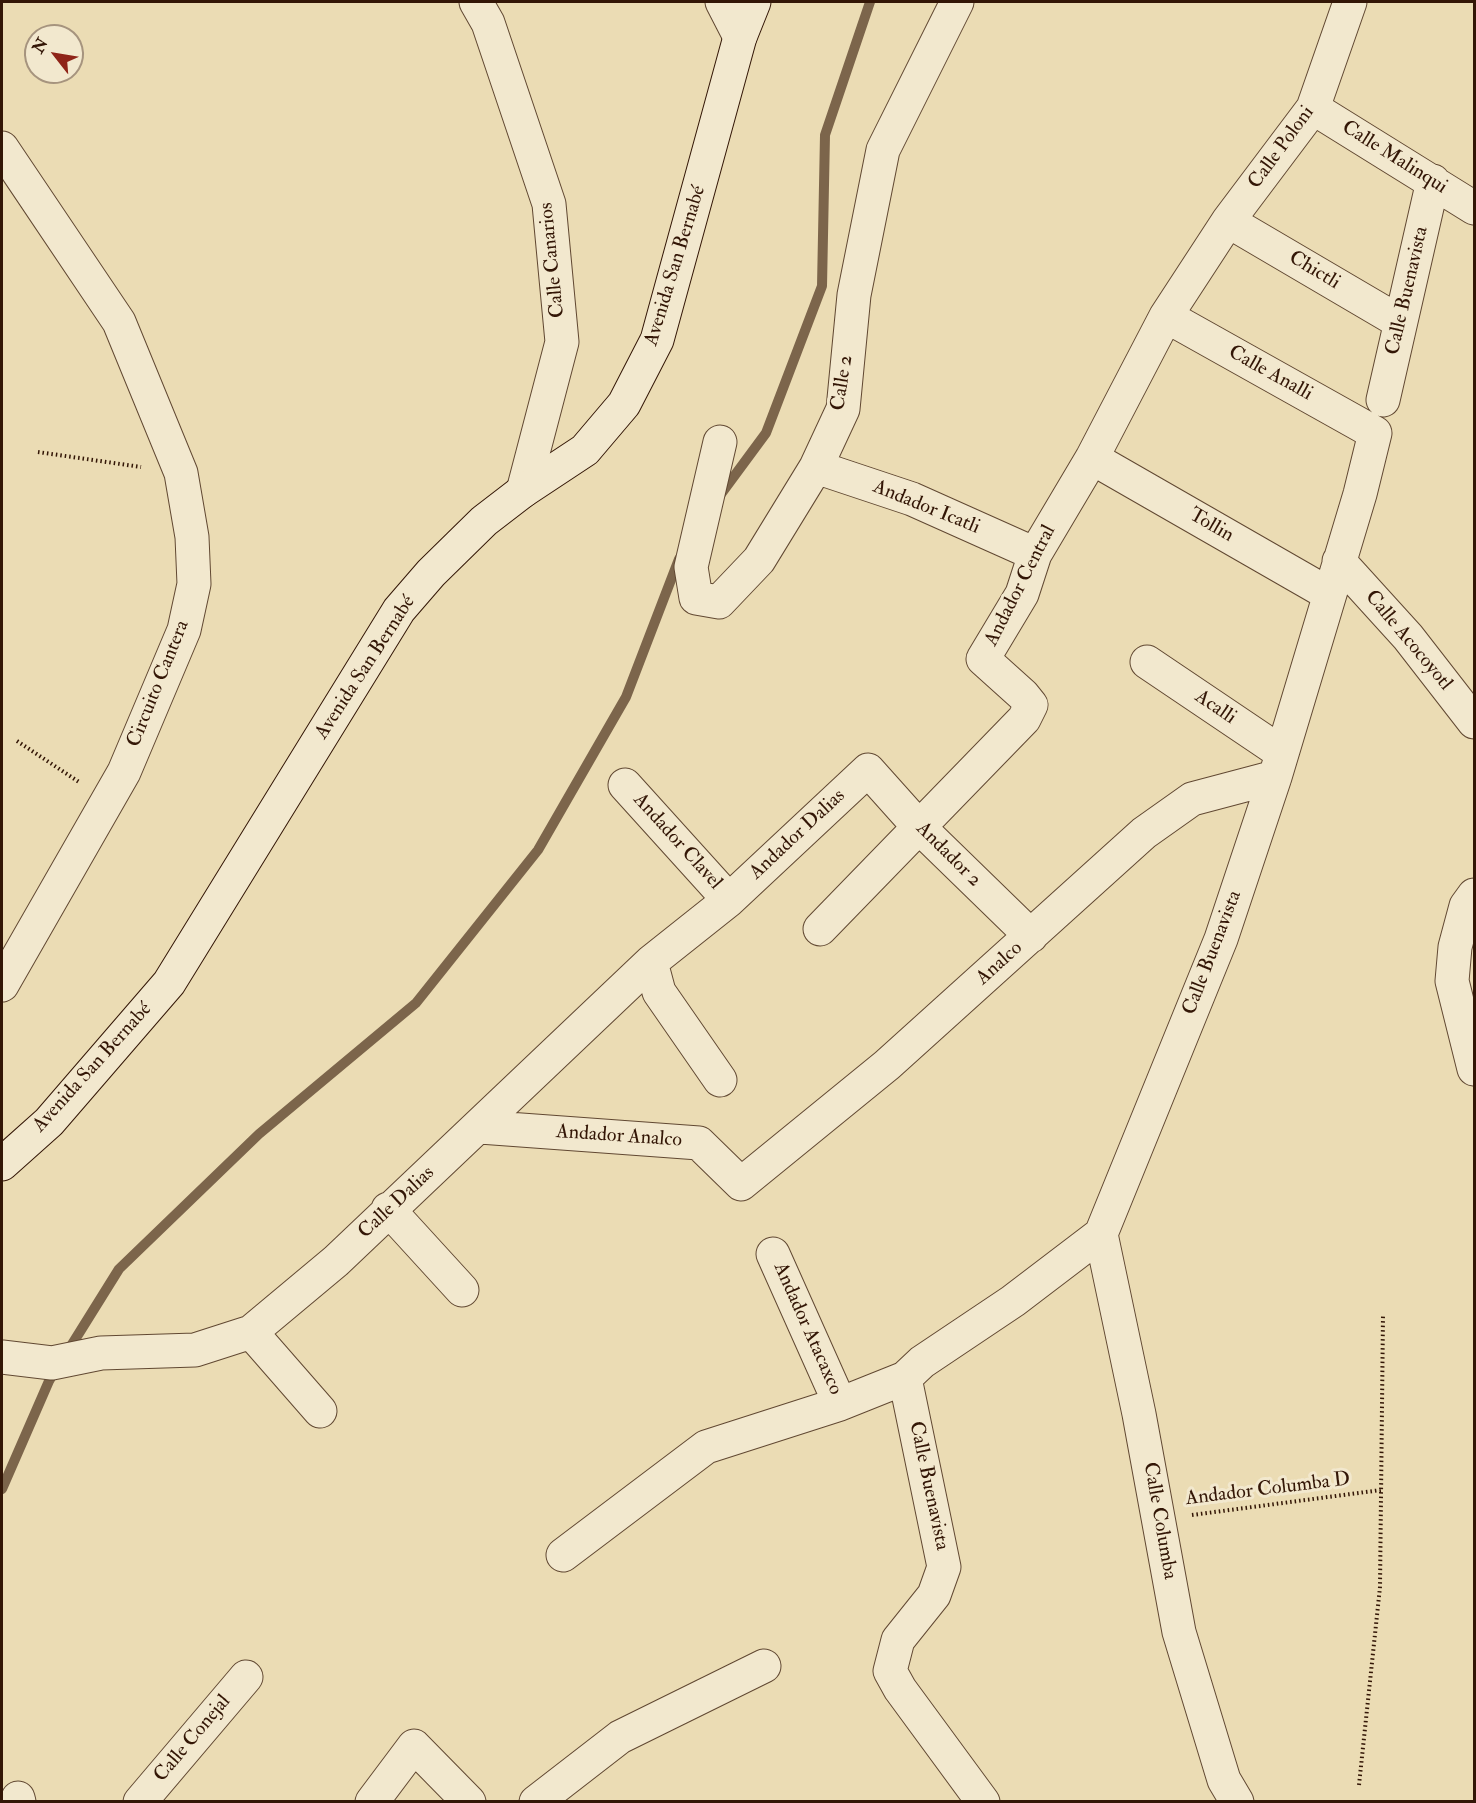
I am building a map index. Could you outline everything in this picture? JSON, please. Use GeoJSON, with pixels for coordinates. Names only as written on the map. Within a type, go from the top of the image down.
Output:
{"type":"FeatureCollection","features":[{"type":"Feature","properties":{"kind":"street","name":"Calle Canarios"},"geometry":{"type":"LineString","coordinates":[[476,2],[488,23],[549,204],[562,342],[523,491]]}},
{"type":"Feature","properties":{"kind":"street"},"geometry":{"type":"LineString","coordinates":[[722,2],[740,37]]}},
{"type":"Feature","properties":{"kind":"street","name":"Avenida San Bernabé"},"geometry":{"type":"LineString","coordinates":[[2,1164],[49,1122],[169,982],[399,610],[430,573],[484,521],[523,491],[585,450],[624,404],[657,340],[740,37],[754,2]]}},
{"type":"Feature","properties":{"kind":"street","name":"Calle 2"},"geometry":{"type":"LineString","coordinates":[[717,455],[691,567],[696,598],[718,602],[759,560],[816,467],[843,409],[854,295],[883,150],[957,2]]}},
{"type":"Feature","properties":{"kind":"street","name":"Calle Poloni"},"geometry":{"type":"LineString","coordinates":[[1228,221],[1313,108],[1350,2]]}},
{"type":"Feature","properties":{"kind":"street","name":"Calle Malinqui"},"geometry":{"type":"LineString","coordinates":[[1313,108],[1474,208]]}},
{"type":"Feature","properties":{"kind":"street","name":"Circuito Cantera"},"geometry":{"type":"LineString","coordinates":[[2,148],[119,322],[181,473],[192,537],[194,584],[184,630],[124,772],[2,985]]}},
{"type":"Feature","properties":{"kind":"street","name":"Calle Buenavista"},"geometry":{"type":"LineString","coordinates":[[1383,400],[1433,182]]}},
{"type":"Feature","properties":{"kind":"street","name":"Andador Central"},"geometry":{"type":"LineString","coordinates":[[820,930],[1024,719],[1031,705],[983,659],[1022,594],[1035,554],[1092,459],[1166,316],[1228,221]]}},
{"type":"Feature","properties":{"kind":"street","name":"Chictli"},"geometry":{"type":"LineString","coordinates":[[1228,221],[1400,322]]}},
{"type":"Feature","properties":{"kind":"street","name":"Calle Analli"},"geometry":{"type":"LineString","coordinates":[[1166,316],[1375,433]]}},
{"type":"Feature","properties":{"kind":"street","name":"Calle Buenavista"},"geometry":{"type":"LineString","coordinates":[[1101,1234],[1221,939],[1278,765],[1360,494],[1375,433]]}},
{"type":"Feature","properties":{"kind":"street","name":"Tollin"},"geometry":{"type":"LineString","coordinates":[[1092,459],[1329,594]]}},
{"type":"Feature","properties":{"kind":"street","name":"Andador Icatli"},"geometry":{"type":"LineString","coordinates":[[816,467],[912,499],[1035,554]]}},
{"type":"Feature","properties":{"kind":"street","name":"Calle Acocoyotl"},"geometry":{"type":"LineString","coordinates":[[1339,561],[1408,637],[1474,722]]}},
{"type":"Feature","properties":{"kind":"street","name":"Acalli"},"geometry":{"type":"LineString","coordinates":[[1147,662],[1278,765]]}},
{"type":"Feature","properties":{"kind":"street","name":"Analco"},"geometry":{"type":"LineString","coordinates":[[741,1184],[887,1065],[1143,833],[1192,799],[1278,765]]}},
{"type":"Feature","properties":{"kind":"street","name":"Andador 2"},"geometry":{"type":"LineString","coordinates":[[868,770],[919,827],[1031,936]]}},
{"type":"Feature","properties":{"kind":"street","name":"Andador Dalias"},"geometry":{"type":"LineString","coordinates":[[729,900],[868,770]]}},
{"type":"Feature","properties":{"kind":"street","name":"Andador Clavel"},"geometry":{"type":"LineString","coordinates":[[625,785],[729,900]]}},
{"type":"Feature","properties":{"kind":"street"},"geometry":{"type":"LineString","coordinates":[[1474,895],[1466,906],[1455,947],[1452,981],[1474,1069]]}},
{"type":"Feature","properties":{"kind":"street","name":"Calle Dalias"},"geometry":{"type":"LineString","coordinates":[[5,1359],[52,1363],[101,1353],[195,1350],[251,1332],[336,1261],[388,1209],[480,1127],[651,962],[729,900]]}},
{"type":"Feature","properties":{"kind":"street"},"geometry":{"type":"LineString","coordinates":[[651,962],[659,992],[720,1080]]}},
{"type":"Feature","properties":{"kind":"street","name":"Andador Analco"},"geometry":{"type":"LineString","coordinates":[[480,1127],[699,1143],[741,1184]]}},
{"type":"Feature","properties":{"kind":"street"},"geometry":{"type":"LineString","coordinates":[[388,1209],[462,1290]]}},
{"type":"Feature","properties":{"kind":"street"},"geometry":{"type":"LineString","coordinates":[[563,1555],[706,1447],[840,1404],[905,1378],[922,1362],[995,1313],[1101,1234]]}},
{"type":"Feature","properties":{"kind":"street","name":"Calle Columba"},"geometry":{"type":"LineString","coordinates":[[1101,1234],[1179,1632],[1224,1780],[1237,1802]]}},
{"type":"Feature","properties":{"kind":"street","name":"Andador Atacaxco"},"geometry":{"type":"LineString","coordinates":[[773,1254],[840,1404]]}},
{"type":"Feature","properties":{"kind":"street"},"geometry":{"type":"LineString","coordinates":[[251,1332],[320,1411]]}},
{"type":"Feature","properties":{"kind":"street","name":"Calle Buenavista"},"geometry":{"type":"LineString","coordinates":[[905,1378],[944,1567],[934,1595],[898,1640],[890,1671],[900,1689],[982,1802]]}},
{"type":"Feature","properties":{"kind":"street"},"geometry":{"type":"LineString","coordinates":[[536,1802],[620,1737],[764,1666]]}},
{"type":"Feature","properties":{"kind":"street","name":"Calle Conejal"},"geometry":{"type":"LineString","coordinates":[[140,1802],[246,1677]]}},
{"type":"Feature","properties":{"kind":"street"},"geometry":{"type":"LineString","coordinates":[[372,1802],[414,1746],[469,1802]]}},
{"type":"Feature","properties":{"kind":"path"},"geometry":{"type":"LineString","coordinates":[[38,452],[181,473]]}},
{"type":"Feature","properties":{"kind":"path"},"geometry":{"type":"LineString","coordinates":[[17,741],[107,801]]}},
{"type":"Feature","properties":{"kind":"path"},"geometry":{"type":"LineString","coordinates":[[1359,1785],[1380,1587],[1383,1316]]}},
{"type":"Feature","properties":{"kind":"path","name":"Andador Columba D"},"geometry":{"type":"LineString","coordinates":[[1158,1520],[1381,1490]]}},
{"type":"Feature","properties":{"kind":"waterway"},"geometry":{"type":"LineString","coordinates":[[718,498],[766,433],[822,286],[825,135],[870,2]]}},
{"type":"Feature","properties":{"kind":"waterway"},"geometry":{"type":"LineString","coordinates":[[66,1354],[119,1269],[259,1134],[416,1003],[538,850],[626,697],[679,559]]}},
{"type":"Feature","properties":{"kind":"waterway"},"geometry":{"type":"LineString","coordinates":[[2,1489],[57,1367]]}}]}
